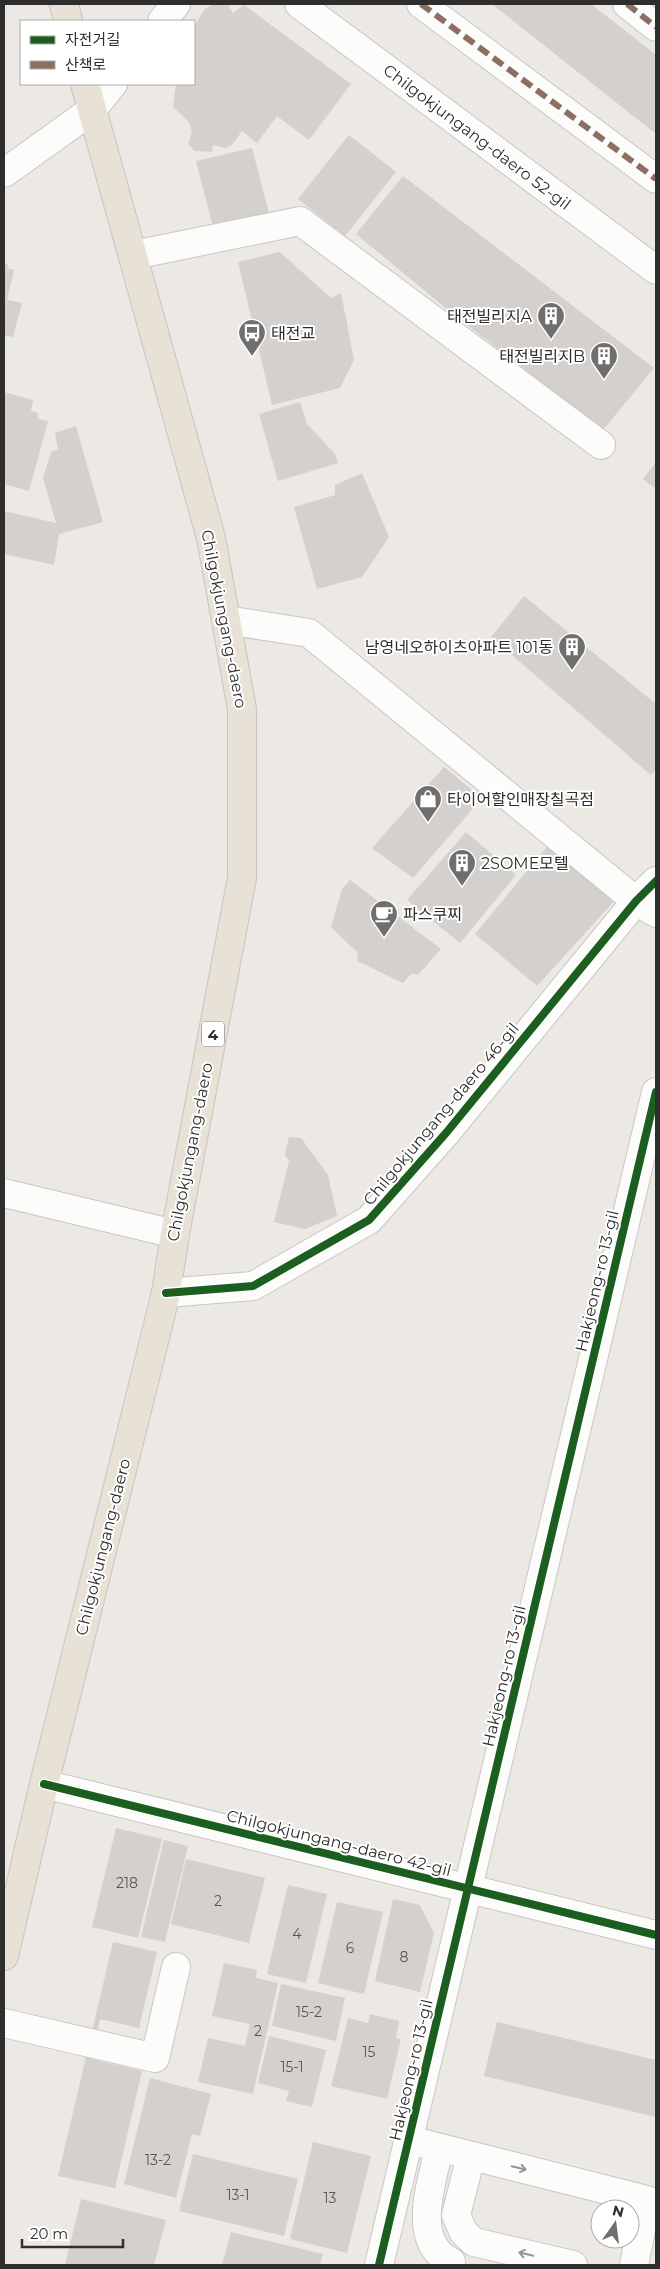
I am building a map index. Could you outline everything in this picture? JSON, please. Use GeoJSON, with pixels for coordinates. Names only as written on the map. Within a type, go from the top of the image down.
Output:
{"type":"FeatureCollection","features":[{"type":"Feature","properties":{"kind":"main road"},"geometry":{"type":"LineString","coordinates":[[64,4],[68,20]]}},
{"type":"Feature","properties":{"kind":"main road","name":"Chilgokjungang-daero"},"geometry":{"type":"LineString","coordinates":[[4,1956],[44,1784],[166,1292],[175,1234],[242,878],[242,709],[211,538],[85,85]]}},
{"type":"Feature","properties":{"kind":"street"},"geometry":{"type":"LineString","coordinates":[[163,20],[176,4]]}},
{"type":"Feature","properties":{"kind":"street","name":"Chilgokjungang-daero 52-gil"},"geometry":{"type":"LineString","coordinates":[[299,4],[656,270]]}},
{"type":"Feature","properties":{"kind":"street"},"geometry":{"type":"LineString","coordinates":[[420,4],[656,179]]}},
{"type":"Feature","properties":{"kind":"street"},"geometry":{"type":"LineString","coordinates":[[627,4],[656,28]]}},
{"type":"Feature","properties":{"kind":"street"},"geometry":{"type":"LineString","coordinates":[[4,173],[92,110],[112,85]]}},
{"type":"Feature","properties":{"kind":"street"},"geometry":{"type":"LineString","coordinates":[[134,255],[300,221],[601,445]]}},
{"type":"Feature","properties":{"kind":"street"},"geometry":{"type":"LineString","coordinates":[[226,620],[309,633],[646,907]]}},
{"type":"Feature","properties":{"kind":"street","name":"Chilgokjungang-daero 46-gil"},"geometry":{"type":"LineString","coordinates":[[166,1292],[253,1286],[369,1220],[646,907],[656,881]]}},
{"type":"Feature","properties":{"kind":"street","name":"Hakjeong-ro 13-gil"},"geometry":{"type":"LineString","coordinates":[[379,2265],[656,1092]]}},
{"type":"Feature","properties":{"kind":"street"},"geometry":{"type":"LineString","coordinates":[[4,1193],[175,1234]]}},
{"type":"Feature","properties":{"kind":"street","name":"Chilgokjungang-daero 42-gil"},"geometry":{"type":"LineString","coordinates":[[44,1784],[656,1935]]}},
{"type":"Feature","properties":{"kind":"street"},"geometry":{"type":"LineString","coordinates":[[4,2023],[155,2058],[176,1967]]}},
{"type":"Feature","properties":{"kind":"street"},"geometry":{"type":"LineString","coordinates":[[409,2140],[648,2200],[634,2265]]}},
{"type":"Feature","properties":{"kind":"street"},"geometry":{"type":"LineString","coordinates":[[439,2148],[425,2212],[428,2234],[440,2257],[451,2262]]}},
{"type":"Feature","properties":{"kind":"street"},"geometry":{"type":"LineString","coordinates":[[471,2156],[456,2215],[464,2233],[474,2242],[573,2265]]}},
{"type":"Feature","properties":{"kind":"building"},"geometry":{"type":"Polygon","coordinates":[[[213,4],[227,4],[233,13],[244,5],[351,84],[309,140],[277,116],[257,143],[242,131],[232,145],[226,148],[213,145],[212,152],[195,151],[188,144],[192,133],[189,122],[173,107],[176,85],[195,85],[195,25],[204,10],[213,4]]]}},
{"type":"Feature","properties":{"kind":"building"},"geometry":{"type":"Polygon","coordinates":[[[492,4],[591,4],[656,55],[656,134],[492,4]]]}},
{"type":"Feature","properties":{"kind":"building"},"geometry":{"type":"Polygon","coordinates":[[[349,135],[396,172],[345,236],[298,199],[349,135]]]}},
{"type":"Feature","properties":{"kind":"building"},"geometry":{"type":"Polygon","coordinates":[[[252,148],[269,213],[213,227],[196,161],[252,148]]]}},
{"type":"Feature","properties":{"kind":"building"},"geometry":{"type":"Polygon","coordinates":[[[403,176],[654,368],[603,430],[448,310],[356,234],[403,176]]]}},
{"type":"Feature","properties":{"kind":"building"},"geometry":{"type":"Polygon","coordinates":[[[280,252],[331,298],[341,293],[354,360],[340,388],[272,405],[238,262],[280,252]]]}},
{"type":"Feature","properties":{"kind":"building"},"geometry":{"type":"Polygon","coordinates":[[[4,263],[8,264],[7,268],[14,270],[7,300],[22,303],[13,337],[4,335],[4,263]]]}},
{"type":"Feature","properties":{"kind":"building"},"geometry":{"type":"Polygon","coordinates":[[[4,392],[33,400],[31,411],[38,413],[38,419],[48,421],[29,491],[4,484],[4,392]]]}},
{"type":"Feature","properties":{"kind":"building"},"geometry":{"type":"Polygon","coordinates":[[[300,402],[307,424],[335,454],[338,463],[278,481],[259,414],[300,402]]]}},
{"type":"Feature","properties":{"kind":"building"},"geometry":{"type":"Polygon","coordinates":[[[76,426],[103,522],[59,534],[54,565],[4,554],[4,511],[56,523],[43,478],[51,452],[58,449],[55,433],[76,426]]]}},
{"type":"Feature","properties":{"kind":"building"},"geometry":{"type":"Polygon","coordinates":[[[656,462],[656,489],[643,479],[656,462]]]}},
{"type":"Feature","properties":{"kind":"building"},"geometry":{"type":"Polygon","coordinates":[[[362,473],[389,537],[362,577],[317,589],[294,507],[335,495],[335,485],[362,473]]]}},
{"type":"Feature","properties":{"kind":"building","name":"남영네오하이츠아파트 101동"},"geometry":{"type":"Polygon","coordinates":[[[524,596],[656,704],[656,770],[651,775],[491,637],[524,596]]]}},
{"type":"Feature","properties":{"kind":"building","name":"타이어할인매장칠곡점"},"geometry":{"type":"Polygon","coordinates":[[[444,767],[482,798],[413,878],[372,848],[444,767]]]}},
{"type":"Feature","properties":{"kind":"building","name":"2SOME모텔"},"geometry":{"type":"Polygon","coordinates":[[[466,832],[516,875],[460,943],[407,900],[466,832]]]}},
{"type":"Feature","properties":{"kind":"building"},"geometry":{"type":"Polygon","coordinates":[[[551,842],[617,898],[537,986],[475,934],[551,842]]]}},
{"type":"Feature","properties":{"kind":"building","name":"파스쿠찌"},"geometry":{"type":"Polygon","coordinates":[[[350,880],[441,949],[418,975],[412,973],[403,983],[357,961],[358,953],[331,927],[342,889],[350,880]]]}},
{"type":"Feature","properties":{"kind":"building"},"geometry":{"type":"Polygon","coordinates":[[[289,1137],[301,1138],[328,1175],[337,1216],[305,1229],[274,1222],[289,1161],[285,1155],[289,1137]]]}},
{"type":"Feature","properties":{"kind":"building"},"geometry":{"type":"Polygon","coordinates":[[[116,1828],[162,1839],[138,1938],[92,1927],[116,1828]]]}},
{"type":"Feature","properties":{"kind":"building"},"geometry":{"type":"Polygon","coordinates":[[[164,1840],[188,1846],[165,1942],[141,1937],[164,1840]]]}},
{"type":"Feature","properties":{"kind":"building"},"geometry":{"type":"Polygon","coordinates":[[[186,1859],[265,1878],[249,1943],[171,1924],[186,1859]]]}},
{"type":"Feature","properties":{"kind":"building"},"geometry":{"type":"Polygon","coordinates":[[[288,1885],[327,1894],[306,1983],[267,1974],[288,1885]]]}},
{"type":"Feature","properties":{"kind":"building"},"geometry":{"type":"Polygon","coordinates":[[[393,1899],[420,1905],[434,1933],[420,1992],[375,1981],[393,1899]]]}},
{"type":"Feature","properties":{"kind":"building"},"geometry":{"type":"Polygon","coordinates":[[[337,1902],[383,1912],[364,1994],[318,1983],[337,1902]]]}},
{"type":"Feature","properties":{"kind":"building"},"geometry":{"type":"Polygon","coordinates":[[[113,1942],[157,1952],[139,2028],[100,2019],[91,2059],[142,2071],[115,2188],[58,2176],[113,1942]]]}},
{"type":"Feature","properties":{"kind":"building"},"geometry":{"type":"Polygon","coordinates":[[[224,1963],[257,1970],[256,1978],[278,1983],[253,2094],[198,2082],[208,2038],[245,2046],[250,2024],[212,2016],[224,1963]]]}},
{"type":"Feature","properties":{"kind":"building"},"geometry":{"type":"Polygon","coordinates":[[[281,1984],[345,1998],[336,2041],[272,2026],[281,1984]]]}},
{"type":"Feature","properties":{"kind":"building"},"geometry":{"type":"Polygon","coordinates":[[[370,2014],[399,2021],[396,2038],[401,2039],[387,2099],[331,2086],[348,2018],[368,2023],[370,2014]]]}},
{"type":"Feature","properties":{"kind":"building"},"geometry":{"type":"Polygon","coordinates":[[[497,2022],[656,2060],[656,2117],[484,2076],[497,2022]]]}},
{"type":"Feature","properties":{"kind":"building"},"geometry":{"type":"Polygon","coordinates":[[[269,2036],[326,2050],[312,2107],[286,2101],[289,2091],[258,2083],[269,2036]]]}},
{"type":"Feature","properties":{"kind":"building"},"geometry":{"type":"Polygon","coordinates":[[[150,2078],[211,2094],[200,2136],[192,2134],[176,2198],[124,2184],[150,2078]]]}},
{"type":"Feature","properties":{"kind":"building"},"geometry":{"type":"Polygon","coordinates":[[[313,2142],[371,2156],[347,2253],[290,2239],[313,2142]]]}},
{"type":"Feature","properties":{"kind":"building"},"geometry":{"type":"Polygon","coordinates":[[[193,2154],[298,2179],[284,2236],[179,2211],[193,2154]]]}},
{"type":"Feature","properties":{"kind":"building"},"geometry":{"type":"Polygon","coordinates":[[[81,2199],[166,2220],[154,2265],[65,2265],[81,2199]]]}},
{"type":"Feature","properties":{"kind":"building"},"geometry":{"type":"Polygon","coordinates":[[[231,2232],[323,2254],[320,2265],[222,2265],[231,2232]]]}},
{"type":"Feature","properties":{"kind":"marked path"},"geometry":{"type":"LineString","coordinates":[[421,4],[656,179]]}},
{"type":"Feature","properties":{"kind":"marked path"},"geometry":{"type":"LineString","coordinates":[[627,4],[656,27]]}},
{"type":"Feature","properties":{"kind":"cycle path"},"geometry":{"type":"LineString","coordinates":[[166,1293],[253,1286],[369,1220],[446,1133],[636,901],[656,881]]}},
{"type":"Feature","properties":{"kind":"cycle path"},"geometry":{"type":"LineString","coordinates":[[379,2265],[656,1092]]}},
{"type":"Feature","properties":{"kind":"cycle path"},"geometry":{"type":"LineString","coordinates":[[44,1784],[656,1935]]}},
{"type":"Feature","properties":{"kind":"place","name":"태전빌리지A"},"geometry":{"type":"Point","coordinates":[551,340]}},
{"type":"Feature","properties":{"kind":"place","name":"태전교"},"geometry":{"type":"Point","coordinates":[252,357]}},
{"type":"Feature","properties":{"kind":"place","name":"태전빌리지B"},"geometry":{"type":"Point","coordinates":[604,380]}},
{"type":"Feature","properties":{"kind":"place","name":"남영네오하이츠아파트 101동"},"geometry":{"type":"Point","coordinates":[572,671]}},
{"type":"Feature","properties":{"kind":"place","name":"타이어할인매장칠곡점"},"geometry":{"type":"Point","coordinates":[428,823]}},
{"type":"Feature","properties":{"kind":"place","name":"2SOME모텔"},"geometry":{"type":"Point","coordinates":[462,887]}},
{"type":"Feature","properties":{"kind":"place","name":"파스쿠찌"},"geometry":{"type":"Point","coordinates":[384,938]}}]}
